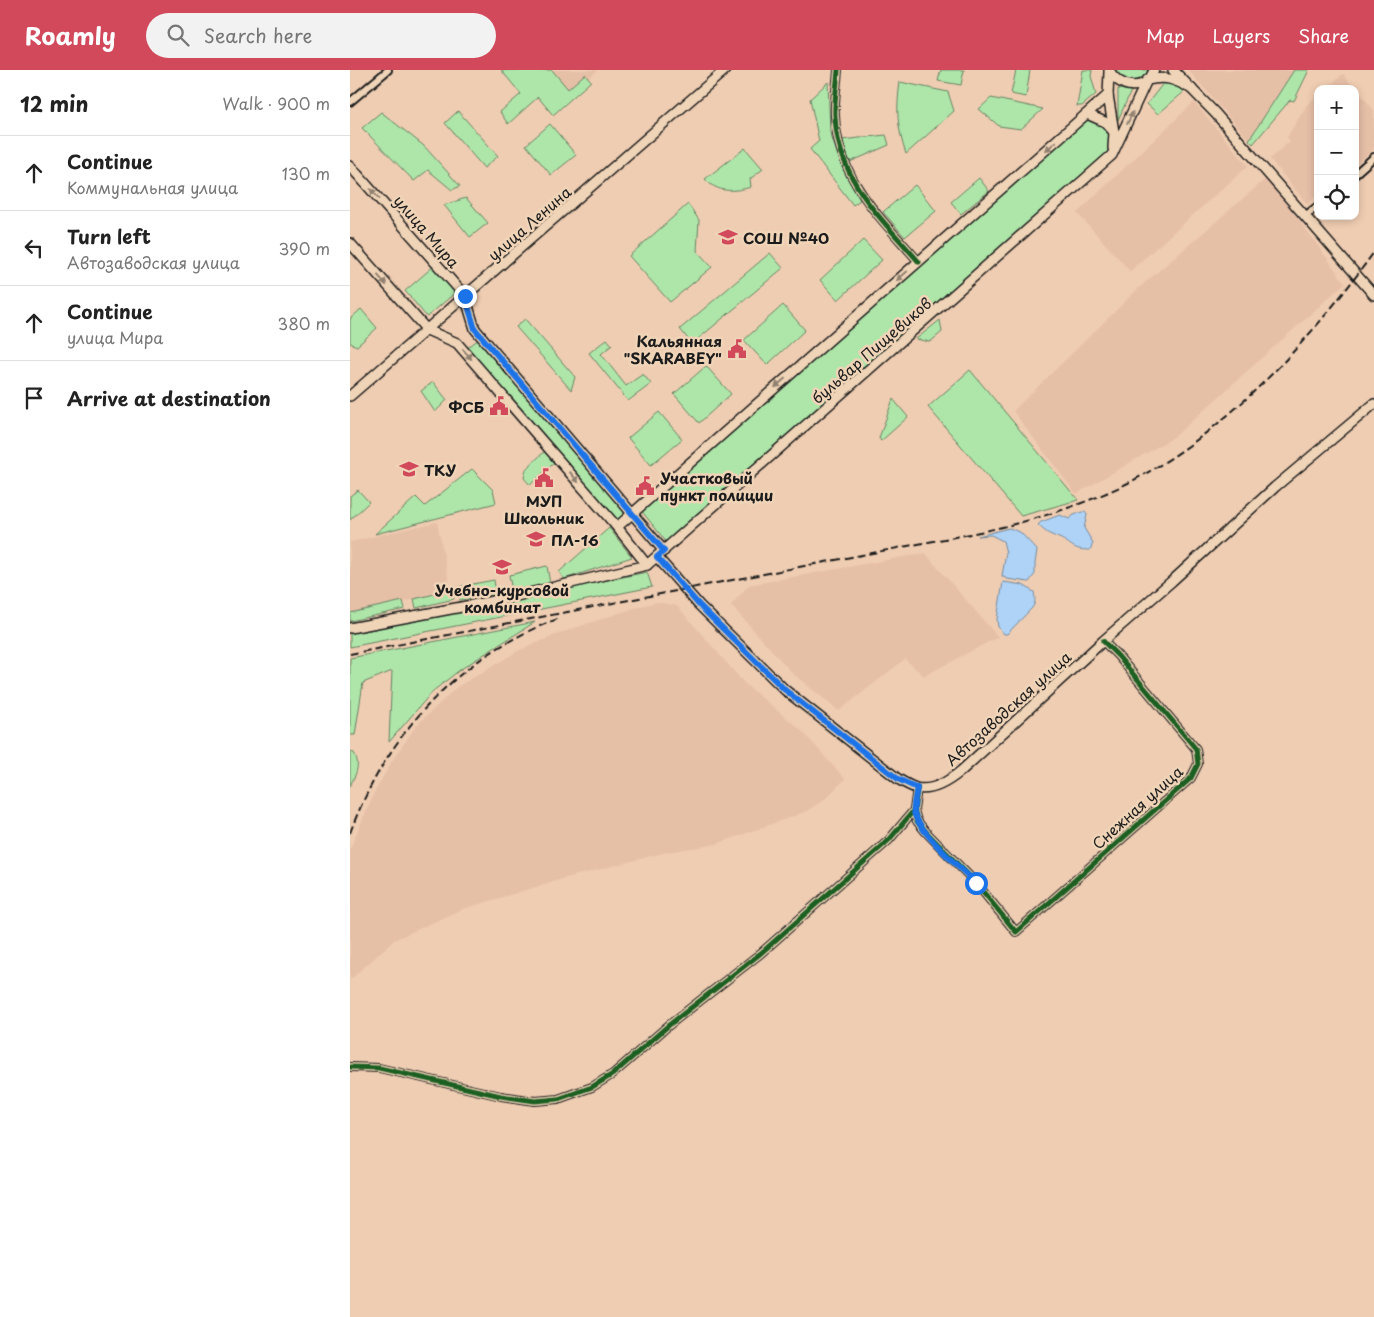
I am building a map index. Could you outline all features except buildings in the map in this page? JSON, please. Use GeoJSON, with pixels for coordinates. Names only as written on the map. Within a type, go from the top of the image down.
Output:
{"type":"FeatureCollection","features":[{"type":"Feature","properties":{"kind":"main road","name":"улица Ленина"},"geometry":{"type":"LineString","coordinates":[[350,396],[725,70]]}},
{"type":"Feature","properties":{"kind":"main road","name":"бульвар Пищевиков"},"geometry":{"type":"LineString","coordinates":[[648,565],[1112,155],[1147,80],[1154,70]]}},
{"type":"Feature","properties":{"kind":"main road"},"geometry":{"type":"LineString","coordinates":[[1173,70],[1306,216],[1374,295]]}},
{"type":"Feature","properties":{"kind":"main road"},"geometry":{"type":"LineString","coordinates":[[1109,71],[1113,78],[1126,85],[1141,84],[1147,80],[1160,77],[1170,78],[1192,89]]}},
{"type":"Feature","properties":{"kind":"main road"},"geometry":{"type":"LineString","coordinates":[[1109,71],[1108,95],[1114,132],[1112,155]]}},
{"type":"Feature","properties":{"kind":"main road"},"geometry":{"type":"LineString","coordinates":[[617,527],[1108,95]]}},
{"type":"Feature","properties":{"kind":"main road"},"geometry":{"type":"LineString","coordinates":[[1087,114],[1105,122],[1114,132]]}},
{"type":"Feature","properties":{"kind":"main road","name":"улица Мира"},"geometry":{"type":"LineString","coordinates":[[350,166],[465,296],[475,329],[632,513],[660,554]]}},
{"type":"Feature","properties":{"kind":"main road"},"geometry":{"type":"LineString","coordinates":[[350,243],[427,330],[458,343],[648,565],[504,599],[350,628]]}},
{"type":"Feature","properties":{"kind":"main road","name":"Автозаводская улица"},"geometry":{"type":"LineString","coordinates":[[917,788],[947,782],[1275,487],[1374,404]]}},
{"type":"Feature","properties":{"kind":"main road"},"geometry":{"type":"LineString","coordinates":[[660,554],[699,605],[785,690],[898,779],[917,788]]}},
{"type":"Feature","properties":{"kind":"street"},"geometry":{"type":"LineString","coordinates":[[350,102],[388,70]]}},
{"type":"Feature","properties":{"kind":"street"},"geometry":{"type":"LineString","coordinates":[[838,70],[835,117],[838,139],[853,181],[865,200],[919,262]]}},
{"type":"Feature","properties":{"kind":"street"},"geometry":{"type":"LineString","coordinates":[[1359,171],[1374,158]]}},
{"type":"Feature","properties":{"kind":"street"},"geometry":{"type":"LineString","coordinates":[[1306,216],[1314,209]]}},
{"type":"Feature","properties":{"kind":"street","name":"Снежная улица"},"geometry":{"type":"LineString","coordinates":[[914,810],[917,821],[926,832],[976,883],[1016,932],[1191,778],[1198,764],[1196,749],[1118,656],[1103,641]]}},
{"type":"Feature","properties":{"kind":"street"},"geometry":{"type":"LineString","coordinates":[[350,1068],[379,1068],[501,1096],[535,1101],[558,1099],[592,1087],[613,1074],[669,1025],[761,953],[888,840],[914,810],[917,788]]}},
{"type":"Feature","properties":{"kind":"shaded area"},"geometry":{"type":"Polygon","coordinates":[[[552,70],[598,70],[571,93],[552,70]]]}},
{"type":"Feature","properties":{"kind":"shaded area"},"geometry":{"type":"Polygon","coordinates":[[[1188,70],[1294,70],[1249,140],[1188,70]]]}},
{"type":"Feature","properties":{"kind":"shaded area"},"geometry":{"type":"Polygon","coordinates":[[[1343,74],[1352,85],[1331,85],[1343,74]]]}},
{"type":"Feature","properties":{"kind":"shaded area"},"geometry":{"type":"Polygon","coordinates":[[[1359,93],[1374,110],[1374,149],[1359,162],[1359,93]]]}},
{"type":"Feature","properties":{"kind":"shaded area"},"geometry":{"type":"Polygon","coordinates":[[[1314,99],[1314,198],[1307,204],[1270,159],[1290,141],[1287,137],[1307,105],[1314,99]]]}},
{"type":"Feature","properties":{"kind":"shaded area"},"geometry":{"type":"Polygon","coordinates":[[[1194,102],[1248,166],[1130,271],[1077,213],[1194,102]]]}},
{"type":"Feature","properties":{"kind":"shaded area"},"geometry":{"type":"Polygon","coordinates":[[[1268,177],[1345,283],[1174,437],[1076,494],[1013,411],[1140,287],[1268,177]]]}},
{"type":"Feature","properties":{"kind":"shaded area"},"geometry":{"type":"Polygon","coordinates":[[[437,522],[451,592],[350,613],[350,542],[437,522]]]}},
{"type":"Feature","properties":{"kind":"shaded area"},"geometry":{"type":"Polygon","coordinates":[[[925,553],[998,637],[924,676],[905,659],[839,711],[792,673],[731,605],[749,585],[925,553]]]}},
{"type":"Feature","properties":{"kind":"shaded area"},"geometry":{"type":"Polygon","coordinates":[[[657,602],[677,606],[745,684],[800,729],[845,779],[825,799],[807,811],[717,844],[667,852],[562,879],[463,909],[394,940],[350,980],[350,849],[374,793],[392,761],[416,726],[457,687],[520,650],[563,632],[657,602]]]}},
{"type":"Feature","properties":{"kind":"green space"},"geometry":{"type":"Polygon","coordinates":[[[501,70],[552,70],[568,89],[585,74],[591,81],[553,115],[538,97],[508,124],[500,112],[521,94],[501,70]]]}},
{"type":"Feature","properties":{"kind":"green space"},"geometry":{"type":"Polygon","coordinates":[[[941,70],[964,70],[961,85],[938,81],[941,70]]]}},
{"type":"Feature","properties":{"kind":"green space"},"geometry":{"type":"Polygon","coordinates":[[[1016,70],[1030,70],[1026,97],[1011,94],[1016,70]]]}},
{"type":"Feature","properties":{"kind":"green space"},"geometry":{"type":"Polygon","coordinates":[[[1083,70],[1092,70],[1091,76],[1096,94],[1082,106],[1077,106],[1083,70]]]}},
{"type":"Feature","properties":{"kind":"green space"},"geometry":{"type":"Polygon","coordinates":[[[1113,70],[1149,70],[1140,80],[1131,81],[1113,70]]]}},
{"type":"Feature","properties":{"kind":"green space"},"geometry":{"type":"Polygon","coordinates":[[[1294,70],[1309,70],[1294,101],[1290,100],[1253,144],[1249,140],[1294,70]]]}},
{"type":"Feature","properties":{"kind":"green space"},"geometry":{"type":"Polygon","coordinates":[[[1165,81],[1176,81],[1185,91],[1158,114],[1147,104],[1165,81]]]}},
{"type":"Feature","properties":{"kind":"green space"},"geometry":{"type":"Polygon","coordinates":[[[828,82],[830,133],[860,200],[853,205],[810,149],[819,141],[810,99],[828,82]]]}},
{"type":"Feature","properties":{"kind":"green space"},"geometry":{"type":"Polygon","coordinates":[[[900,82],[948,92],[954,111],[906,154],[898,118],[900,82]]]}},
{"type":"Feature","properties":{"kind":"green space"},"geometry":{"type":"Polygon","coordinates":[[[1118,89],[1131,91],[1118,120],[1118,89]]]}},
{"type":"Feature","properties":{"kind":"green space"},"geometry":{"type":"Polygon","coordinates":[[[991,98],[1043,109],[1021,129],[999,126],[979,109],[991,98]]]}},
{"type":"Feature","properties":{"kind":"green space"},"geometry":{"type":"Polygon","coordinates":[[[458,111],[498,156],[484,168],[445,123],[458,111]]]}},
{"type":"Feature","properties":{"kind":"green space"},"geometry":{"type":"Polygon","coordinates":[[[381,112],[424,146],[460,186],[452,190],[428,170],[414,181],[362,128],[381,112]]]}},
{"type":"Feature","properties":{"kind":"green space"},"geometry":{"type":"Polygon","coordinates":[[[1085,119],[1097,122],[1111,138],[1108,153],[668,544],[640,509],[1085,119]]]}},
{"type":"Feature","properties":{"kind":"green space"},"geometry":{"type":"Polygon","coordinates":[[[550,124],[576,155],[551,175],[526,145],[550,124]]]}},
{"type":"Feature","properties":{"kind":"green space"},"geometry":{"type":"Polygon","coordinates":[[[886,135],[889,145],[850,162],[841,140],[886,135]]]}},
{"type":"Feature","properties":{"kind":"green space"},"geometry":{"type":"Polygon","coordinates":[[[745,148],[763,169],[750,179],[751,187],[738,190],[720,189],[705,179],[745,148]]]}},
{"type":"Feature","properties":{"kind":"green space"},"geometry":{"type":"Polygon","coordinates":[[[979,178],[989,191],[961,214],[951,202],[979,178]]]}},
{"type":"Feature","properties":{"kind":"green space"},"geometry":{"type":"Polygon","coordinates":[[[915,185],[936,211],[905,237],[883,212],[915,185]]]}},
{"type":"Feature","properties":{"kind":"green space"},"geometry":{"type":"Polygon","coordinates":[[[466,198],[488,223],[470,237],[444,205],[466,198]]]}},
{"type":"Feature","properties":{"kind":"green space"},"geometry":{"type":"Polygon","coordinates":[[[688,204],[699,220],[697,251],[712,267],[670,302],[629,256],[688,204]]]}},
{"type":"Feature","properties":{"kind":"green space"},"geometry":{"type":"Polygon","coordinates":[[[863,240],[882,260],[838,300],[820,280],[863,240]]]}},
{"type":"Feature","properties":{"kind":"green space"},"geometry":{"type":"Polygon","coordinates":[[[770,253],[783,268],[692,344],[680,329],[770,253]]]}},
{"type":"Feature","properties":{"kind":"green space"},"geometry":{"type":"Polygon","coordinates":[[[435,265],[457,291],[427,317],[405,291],[435,265]]]}},
{"type":"Feature","properties":{"kind":"green space"},"geometry":{"type":"Polygon","coordinates":[[[783,305],[805,330],[767,365],[744,340],[783,305]]]}},
{"type":"Feature","properties":{"kind":"green space"},"geometry":{"type":"Polygon","coordinates":[[[361,309],[377,328],[357,346],[350,343],[350,319],[361,309]]]}},
{"type":"Feature","properties":{"kind":"green space"},"geometry":{"type":"Polygon","coordinates":[[[525,319],[575,377],[571,390],[516,327],[525,319]]]}},
{"type":"Feature","properties":{"kind":"green space"},"geometry":{"type":"Polygon","coordinates":[[[940,320],[942,332],[930,342],[916,339],[940,320]]]}},
{"type":"Feature","properties":{"kind":"green space"},"geometry":{"type":"Polygon","coordinates":[[[479,339],[627,513],[616,522],[467,348],[479,339]]]}},
{"type":"Feature","properties":{"kind":"green space"},"geometry":{"type":"Polygon","coordinates":[[[607,339],[612,345],[601,354],[626,386],[643,374],[651,384],[628,401],[589,353],[607,339]]]}},
{"type":"Feature","properties":{"kind":"green space"},"geometry":{"type":"Polygon","coordinates":[[[706,366],[731,394],[699,423],[674,394],[706,366]]]}},
{"type":"Feature","properties":{"kind":"green space"},"geometry":{"type":"Polygon","coordinates":[[[970,370],[1078,500],[1021,516],[928,407],[970,370]]]}},
{"type":"Feature","properties":{"kind":"green space"},"geometry":{"type":"Polygon","coordinates":[[[433,382],[447,400],[435,412],[421,391],[433,382]]]}},
{"type":"Feature","properties":{"kind":"green space"},"geometry":{"type":"Polygon","coordinates":[[[893,399],[908,417],[881,441],[879,438],[893,399]]]}},
{"type":"Feature","properties":{"kind":"green space"},"geometry":{"type":"Polygon","coordinates":[[[659,412],[682,439],[651,465],[628,438],[659,412]]]}},
{"type":"Feature","properties":{"kind":"green space"},"geometry":{"type":"Polygon","coordinates":[[[545,451],[555,462],[530,485],[524,478],[526,469],[545,451]]]}},
{"type":"Feature","properties":{"kind":"green space"},"geometry":{"type":"Polygon","coordinates":[[[472,469],[493,490],[496,503],[375,534],[416,497],[425,506],[472,469]]]}},
{"type":"Feature","properties":{"kind":"green space"},"geometry":{"type":"Polygon","coordinates":[[[358,490],[369,502],[350,520],[350,496],[358,490]]]}},
{"type":"Feature","properties":{"kind":"green space"},"geometry":{"type":"Polygon","coordinates":[[[609,528],[632,557],[564,579],[559,572],[609,528]]]}},
{"type":"Feature","properties":{"kind":"green space"},"geometry":{"type":"Polygon","coordinates":[[[547,566],[550,584],[512,591],[509,575],[547,566]]]}},
{"type":"Feature","properties":{"kind":"green space"},"geometry":{"type":"Polygon","coordinates":[[[647,572],[652,587],[350,647],[350,634],[647,572]]]}},
{"type":"Feature","properties":{"kind":"green space"},"geometry":{"type":"Polygon","coordinates":[[[494,580],[496,594],[460,600],[457,587],[494,580]]]}},
{"type":"Feature","properties":{"kind":"green space"},"geometry":{"type":"Polygon","coordinates":[[[452,590],[454,599],[416,608],[414,599],[452,590]]]}},
{"type":"Feature","properties":{"kind":"green space"},"geometry":{"type":"Polygon","coordinates":[[[403,601],[405,609],[350,621],[350,613],[403,601]]]}},
{"type":"Feature","properties":{"kind":"green space"},"geometry":{"type":"Polygon","coordinates":[[[535,622],[461,669],[433,691],[389,742],[392,671],[363,683],[355,735],[350,735],[350,658],[535,622]]]}},
{"type":"Feature","properties":{"kind":"green space"},"geometry":{"type":"Polygon","coordinates":[[[350,751],[356,757],[357,766],[350,786],[350,751]]]}},
{"type":"Feature","properties":{"kind":"water"},"geometry":{"type":"Polygon","coordinates":[[[1085,511],[1087,515],[1084,528],[1093,543],[1090,550],[1076,548],[1048,533],[1038,525],[1060,515],[1069,519],[1085,511]]]}},
{"type":"Feature","properties":{"kind":"water"},"geometry":{"type":"Polygon","coordinates":[[[1009,528],[1020,532],[1037,550],[1035,574],[1029,582],[1007,579],[1002,576],[1006,553],[1003,541],[991,535],[978,536],[1009,528]]]}},
{"type":"Feature","properties":{"kind":"water"},"geometry":{"type":"Polygon","coordinates":[[[1003,582],[1023,585],[1034,592],[1035,598],[1032,608],[1007,634],[1004,634],[998,627],[997,619],[1003,582]]]}},
{"type":"Feature","properties":{"kind":"railway"},"geometry":{"type":"LineString","coordinates":[[350,654],[970,534],[1031,520],[1090,500],[1128,483],[1164,463],[1232,412],[1294,351],[1323,318],[1374,252]]}},
{"type":"Feature","properties":{"kind":"railway"},"geometry":{"type":"LineString","coordinates":[[350,833],[384,762],[406,731],[431,702],[459,676],[490,653],[523,634],[560,618]]}},
{"type":"Feature","properties":{"kind":"cycle path"},"geometry":{"type":"LineString","coordinates":[[838,70],[835,116],[838,139],[844,159],[853,178],[876,213],[919,262]]}},
{"type":"Feature","properties":{"kind":"cycle path"},"geometry":{"type":"LineString","coordinates":[[917,788],[914,810],[917,821],[976,883],[1016,932],[1191,778],[1198,764],[1196,749],[1118,656],[1103,641]]}},
{"type":"Feature","properties":{"kind":"cycle path"},"geometry":{"type":"LineString","coordinates":[[350,1067],[379,1068],[501,1096],[535,1101],[558,1099],[592,1087],[613,1074],[669,1025],[761,953],[889,840],[914,810]]}},
{"type":"Feature","properties":{"kind":"place","name":"СОШ №40"},"geometry":{"type":"Point","coordinates":[728,237]}},
{"type":"Feature","properties":{"kind":"place","name":"Кальянная \"SKARABEY\""},"geometry":{"type":"Point","coordinates":[737,349]}},
{"type":"Feature","properties":{"kind":"place","name":"ФСБ"},"geometry":{"type":"Point","coordinates":[499,406]}},
{"type":"Feature","properties":{"kind":"place","name":"ТКУ"},"geometry":{"type":"Point","coordinates":[409,469]}},
{"type":"Feature","properties":{"kind":"place","name":"МУП Школьник"},"geometry":{"type":"Point","coordinates":[544,478]}},
{"type":"Feature","properties":{"kind":"place","name":"Участковый пункт полиции"},"geometry":{"type":"Point","coordinates":[645,486]}},
{"type":"Feature","properties":{"kind":"place","name":"ПЛ-16"},"geometry":{"type":"Point","coordinates":[536,539]}},
{"type":"Feature","properties":{"kind":"place","name":"Учебно-курсовой комбинат"},"geometry":{"type":"Point","coordinates":[502,567]}},
{"type":"Feature","properties":{"kind":"route"},"geometry":{"type":"LineString","coordinates":[[465,296],[475,329],[664,551],[657,557],[684,589],[785,690],[898,779],[917,788],[914,810],[917,821],[976,883]]}}]}
